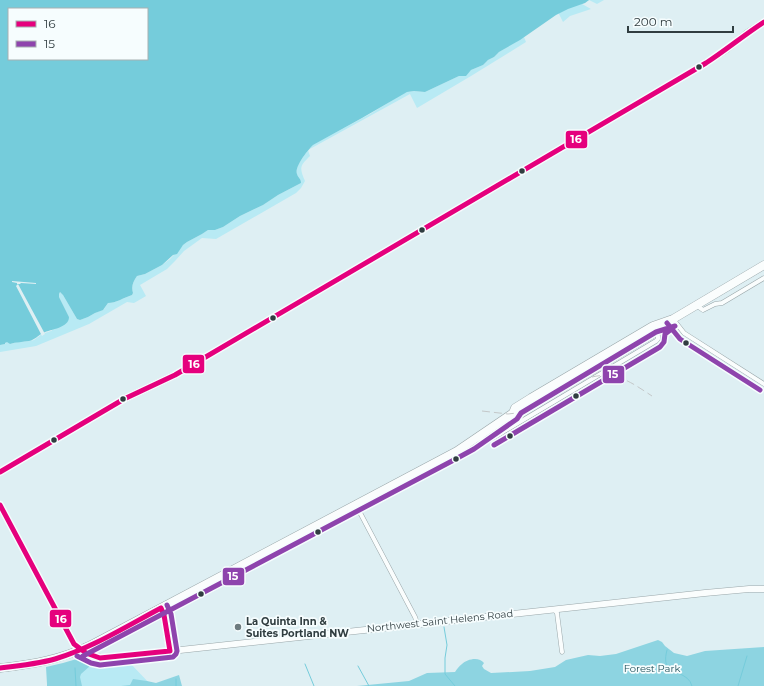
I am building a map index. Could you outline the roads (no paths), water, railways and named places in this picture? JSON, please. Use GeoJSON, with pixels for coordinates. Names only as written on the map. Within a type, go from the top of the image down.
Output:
{"type":"FeatureCollection","features":[{"type":"Feature","properties":{"kind":"highway"},"geometry":{"type":"LineString","coordinates":[[0,668],[54,659],[80,650],[438,462],[477,438],[513,413],[515,408],[653,326],[673,318],[764,265]]}},
{"type":"Feature","properties":{"kind":"highway"},"geometry":{"type":"LineString","coordinates":[[513,413],[519,413],[656,332],[673,318]]}},
{"type":"Feature","properties":{"kind":"main road"},"geometry":{"type":"LineString","coordinates":[[0,472],[124,399],[173,376],[673,82],[719,54],[764,22]]}},
{"type":"Feature","properties":{"kind":"main road"},"geometry":{"type":"LineString","coordinates":[[1,507],[74,644],[80,650]]}},
{"type":"Feature","properties":{"kind":"main road","name":"Northwest Saint Helens Road"},"geometry":{"type":"LineString","coordinates":[[80,650],[100,658],[704,593],[764,589]]}},
{"type":"Feature","properties":{"kind":"main road"},"geometry":{"type":"LineString","coordinates":[[161,608],[164,615],[170,651]]}},
{"type":"Feature","properties":{"kind":"street"},"geometry":{"type":"LineString","coordinates":[[696,305],[702,310],[722,303],[764,278]]}},
{"type":"Feature","properties":{"kind":"street"},"geometry":{"type":"LineString","coordinates":[[673,318],[684,333],[764,384]]}},
{"type":"Feature","properties":{"kind":"street"},"geometry":{"type":"LineString","coordinates":[[477,438],[482,440],[490,439],[508,429],[656,341],[658,339],[656,332]]}},
{"type":"Feature","properties":{"kind":"street"},"geometry":{"type":"LineString","coordinates":[[356,505],[417,623]]}},
{"type":"Feature","properties":{"kind":"street"},"geometry":{"type":"LineString","coordinates":[[554,609],[557,612],[562,652]]}},
{"type":"Feature","properties":{"kind":"waterway"},"geometry":{"type":"LineString","coordinates":[[444,627],[447,645],[445,674],[455,686]]}},
{"type":"Feature","properties":{"kind":"waterway"},"geometry":{"type":"LineString","coordinates":[[667,650],[666,663],[668,667],[687,678],[692,686]]}},
{"type":"Feature","properties":{"kind":"waterway"},"geometry":{"type":"LineString","coordinates":[[738,686],[747,656]]}},
{"type":"Feature","properties":{"kind":"waterway"},"geometry":{"type":"LineString","coordinates":[[305,664],[314,686]]}},
{"type":"Feature","properties":{"kind":"waterway"},"geometry":{"type":"LineString","coordinates":[[358,666],[369,686]]}},
{"type":"Feature","properties":{"kind":"waterway"},"geometry":{"type":"LineString","coordinates":[[75,668],[76,686]]}},
{"type":"Feature","properties":{"kind":"waterway"},"geometry":{"type":"LineString","coordinates":[[176,679],[176,686]]}},
{"type":"Feature","properties":{"kind":"railway"},"geometry":{"type":"LineString","coordinates":[[482,411],[508,414],[525,412],[539,406],[599,371]]}},
{"type":"Feature","properties":{"kind":"railway"},"geometry":{"type":"LineString","coordinates":[[592,377],[609,376],[624,379],[652,396]]}},
{"type":"Feature","properties":{"kind":"place","name":"La Quinta Inn & Suites Portland NW"},"geometry":{"type":"Point","coordinates":[238,627]}},
{"type":"Feature","properties":{"kind":"park label","name":"Forest Park"},"geometry":{"type":"Point","coordinates":[652,668]}}]}
